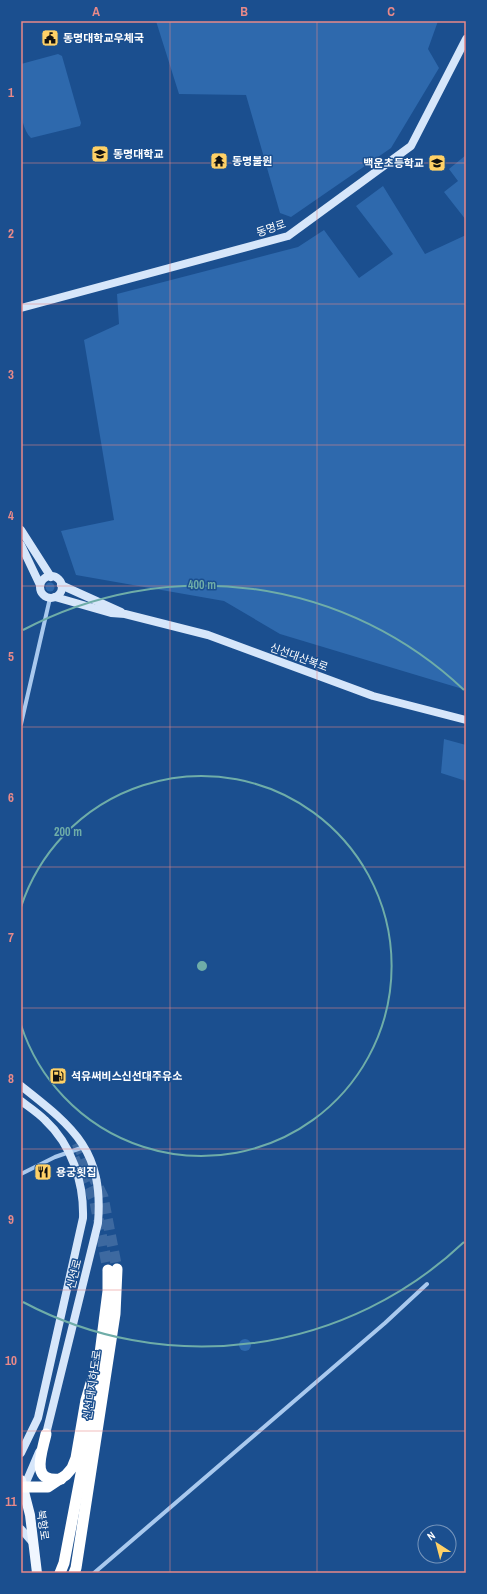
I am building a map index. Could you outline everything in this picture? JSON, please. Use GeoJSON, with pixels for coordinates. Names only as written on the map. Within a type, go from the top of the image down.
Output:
{"type":"FeatureCollection","features":[{"type":"Feature","properties":{"kind":"highway","name":"신선대지하도로"},"geometry":{"type":"LineString","coordinates":[[113,1270],[115,1314],[81,1504],[108,1291],[113,1270]]}},
{"type":"Feature","properties":{"kind":"highway"},"geometry":{"type":"LineString","coordinates":[[22,1486],[48,1488],[61,1479],[72,1468],[76,1458],[86,1400],[102,1344]]}},
{"type":"Feature","properties":{"kind":"highway"},"geometry":{"type":"LineString","coordinates":[[46,1434],[40,1463],[40,1471],[44,1476],[51,1480],[61,1479]]}},
{"type":"Feature","properties":{"kind":"highway"},"geometry":{"type":"LineString","coordinates":[[60,1573],[81,1504]]}},
{"type":"Feature","properties":{"kind":"highway"},"geometry":{"type":"LineString","coordinates":[[74,1573],[76,1568],[81,1504]]}},
{"type":"Feature","properties":{"kind":"main road","name":"동명로"},"geometry":{"type":"LineString","coordinates":[[21,308],[288,236],[411,146],[466,39]]}},
{"type":"Feature","properties":{"kind":"main road","name":"신선대산복로"},"geometry":{"type":"LineString","coordinates":[[21,530],[51,577],[56,578],[61,586],[125,614],[208,635],[373,696],[466,720]]}},
{"type":"Feature","properties":{"kind":"main road"},"geometry":{"type":"LineString","coordinates":[[21,545],[40,585],[42,594],[52,598],[59,595],[61,586]]}},
{"type":"Feature","properties":{"kind":"main road"},"geometry":{"type":"LineString","coordinates":[[40,585],[42,580],[51,577]]}},
{"type":"Feature","properties":{"kind":"main road","name":"신선대산복로"},"geometry":{"type":"LineString","coordinates":[[52,598],[111,613],[125,614]]}},
{"type":"Feature","properties":{"kind":"main road","name":"신선로"},"geometry":{"type":"LineString","coordinates":[[21,1086],[63,1120],[84,1147],[96,1173],[100,1200],[98,1223],[46,1434],[22,1486]]}},
{"type":"Feature","properties":{"kind":"main road","name":"신선로"},"geometry":{"type":"LineString","coordinates":[[21,1101],[45,1120],[62,1139],[77,1171],[84,1198],[83,1218],[38,1418],[21,1454]]}},
{"type":"Feature","properties":{"kind":"main road","name":"북항로"},"geometry":{"type":"LineString","coordinates":[[22,1486],[37,1573]]}},
{"type":"Feature","properties":{"kind":"main road"},"geometry":{"type":"LineString","coordinates":[[21,1529],[33,1543]]}},
{"type":"Feature","properties":{"kind":"street"},"geometry":{"type":"LineString","coordinates":[[21,724],[52,598]]}},
{"type":"Feature","properties":{"kind":"street"},"geometry":{"type":"LineString","coordinates":[[21,1174],[68,1152],[84,1147]]}},
{"type":"Feature","properties":{"kind":"street"},"geometry":{"type":"LineString","coordinates":[[94,1573],[385,1323],[427,1284]]}},
{"type":"Feature","properties":{"kind":"shaded area"},"geometry":{"type":"Polygon","coordinates":[[[156,21],[438,21],[428,49],[439,68],[391,148],[291,217],[280,213],[246,95],[179,94],[156,21]]]}},
{"type":"Feature","properties":{"kind":"shaded area"},"geometry":{"type":"Polygon","coordinates":[[[58,54],[62,56],[81,123],[80,126],[31,138],[26,131],[21,113],[21,64],[58,54]]]}},
{"type":"Feature","properties":{"kind":"shaded area"},"geometry":{"type":"Polygon","coordinates":[[[466,155],[466,220],[444,192],[458,181],[449,169],[466,155]]]}},
{"type":"Feature","properties":{"kind":"shaded area"},"geometry":{"type":"Polygon","coordinates":[[[383,186],[425,254],[466,235],[466,690],[280,634],[224,601],[76,575],[61,531],[114,520],[84,340],[119,324],[117,294],[298,247],[324,230],[359,278],[393,254],[356,206],[383,186]]]}},
{"type":"Feature","properties":{"kind":"shaded area"},"geometry":{"type":"Polygon","coordinates":[[[50,582],[55,587],[50,592],[45,587],[50,582]]]}},
{"type":"Feature","properties":{"kind":"shaded area"},"geometry":{"type":"Polygon","coordinates":[[[444,739],[466,745],[466,781],[441,773],[444,739]]]}},
{"type":"Feature","properties":{"kind":"shaded area"},"geometry":{"type":"Polygon","coordinates":[[[245,1339],[249,1341],[251,1345],[249,1349],[245,1351],[241,1349],[239,1345],[241,1341],[245,1339]]]}},
{"type":"Feature","properties":{"kind":"tunnel"},"geometry":{"type":"LineString","coordinates":[[77,1143],[103,1197],[117,1269]]}},
{"type":"Feature","properties":{"kind":"tunnel"},"geometry":{"type":"LineString","coordinates":[[74,1158],[95,1202],[108,1270]]}},
{"type":"Feature","properties":{"kind":"place","name":"동명대학교우체국"},"geometry":{"type":"Point","coordinates":[50,38]}},
{"type":"Feature","properties":{"kind":"place","name":"동명대학교"},"geometry":{"type":"Point","coordinates":[100,154]}},
{"type":"Feature","properties":{"kind":"place","name":"동명불원"},"geometry":{"type":"Point","coordinates":[219,161]}},
{"type":"Feature","properties":{"kind":"place","name":"백운초등학교"},"geometry":{"type":"Point","coordinates":[437,163]}},
{"type":"Feature","properties":{"kind":"place","name":"석유써비스신선대주유소"},"geometry":{"type":"Point","coordinates":[58,1076]}},
{"type":"Feature","properties":{"kind":"place","name":"용궁횟집"},"geometry":{"type":"Point","coordinates":[43,1172]}}]}
